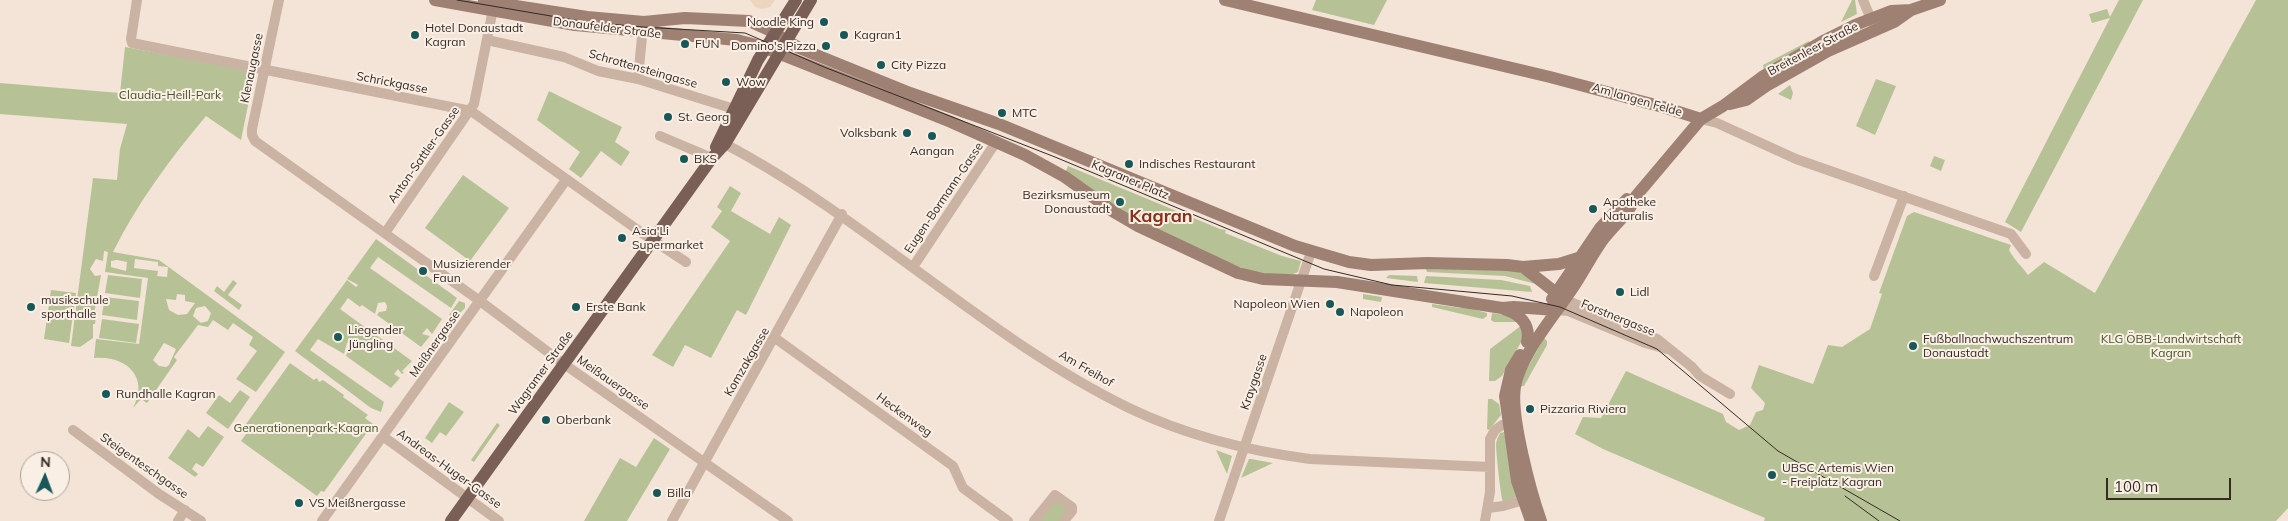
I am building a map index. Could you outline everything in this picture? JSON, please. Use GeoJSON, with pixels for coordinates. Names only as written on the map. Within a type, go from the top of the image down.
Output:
{"type":"FeatureCollection","features":[{"type":"Feature","properties":{"kind":"main road","name":"Donaufelder Straße"},"geometry":{"type":"LineString","coordinates":[[436,0],[494,5],[587,17],[738,41],[765,48],[778,54]]}},
{"type":"Feature","properties":{"kind":"main road","name":"Donaufelder Straße"},"geometry":{"type":"LineString","coordinates":[[479,0],[494,5]]}},
{"type":"Feature","properties":{"kind":"main road","name":"Wagramer Straße"},"geometry":{"type":"LineString","coordinates":[[451,521],[712,158],[725,144],[778,54],[781,37],[796,0]]}},
{"type":"Feature","properties":{"kind":"main road","name":"Wagramer Straße"},"geometry":{"type":"LineString","coordinates":[[712,158],[718,140],[765,48],[781,37],[810,0]]}},
{"type":"Feature","properties":{"kind":"main road","name":"Am langen Felde"},"geometry":{"type":"LineString","coordinates":[[1225,0],[1550,77],[1701,119]]}},
{"type":"Feature","properties":{"kind":"main road","name":"Breitenleer Straße"},"geometry":{"type":"LineString","coordinates":[[1555,303],[1633,204],[1636,196],[1701,119],[1723,106],[1762,77],[1825,40],[1873,24],[1891,11],[1911,10],[1940,0]]}},
{"type":"Feature","properties":{"kind":"main road","name":"Donaufelder Straße"},"geometry":{"type":"LineString","coordinates":[[643,26],[685,18],[740,20],[762,26],[781,37]]}},
{"type":"Feature","properties":{"kind":"main road","name":"Kagraner Platz"},"geometry":{"type":"LineString","coordinates":[[781,37],[799,48],[910,93],[999,124],[1218,216],[1311,252],[1349,262],[1371,265],[1428,263],[1507,264],[1523,267],[1559,264],[1578,258]]}},
{"type":"Feature","properties":{"kind":"main road"},"geometry":{"type":"LineString","coordinates":[[778,54],[951,122],[996,142],[1054,170],[1114,212],[1138,226],[1224,268],[1255,278],[1337,282],[1502,308],[1519,315],[1525,322],[1528,330],[1527,342]]}},
{"type":"Feature","properties":{"kind":"main road","name":"Breitenleer Straße"},"geometry":{"type":"LineString","coordinates":[[1555,303],[1578,258],[1600,228],[1627,199],[1636,196]]}},
{"type":"Feature","properties":{"kind":"main road"},"geometry":{"type":"LineString","coordinates":[[1523,267],[1555,303]]}},
{"type":"Feature","properties":{"kind":"main road"},"geometry":{"type":"LineString","coordinates":[[1502,308],[1555,303]]}},
{"type":"Feature","properties":{"kind":"main road"},"geometry":{"type":"LineString","coordinates":[[1513,422],[1506,396],[1511,370],[1527,342],[1555,303]]}},
{"type":"Feature","properties":{"kind":"main road"},"geometry":{"type":"LineString","coordinates":[[1541,521],[1517,481],[1513,422],[1514,396],[1518,376],[1555,303]]}},
{"type":"Feature","properties":{"kind":"main road"},"geometry":{"type":"LineString","coordinates":[[1528,499],[1531,521]]}},
{"type":"Feature","properties":{"kind":"street","name":"Schrickgasse"},"geometry":{"type":"LineString","coordinates":[[137,0],[132,42],[471,111],[653,241]]}},
{"type":"Feature","properties":{"kind":"street","name":"Klenaugasse"},"geometry":{"type":"LineString","coordinates":[[255,140],[252,135],[252,129],[279,0]]}},
{"type":"Feature","properties":{"kind":"street"},"geometry":{"type":"LineString","coordinates":[[1863,0],[1873,24]]}},
{"type":"Feature","properties":{"kind":"street","name":"Anton-Sattler-Gasse"},"geometry":{"type":"LineString","coordinates":[[385,233],[471,111],[494,5]]}},
{"type":"Feature","properties":{"kind":"street"},"geometry":{"type":"LineString","coordinates":[[638,80],[643,26]]}},
{"type":"Feature","properties":{"kind":"street","name":"Schrottensteingasse"},"geometry":{"type":"LineString","coordinates":[[487,40],[564,57],[598,71],[638,80],[734,109]]}},
{"type":"Feature","properties":{"kind":"street","name":"Am langen Felde"},"geometry":{"type":"LineString","coordinates":[[1701,119],[1718,123],[1796,160],[2011,234],[2026,254]]}},
{"type":"Feature","properties":{"kind":"street"},"geometry":{"type":"LineString","coordinates":[[660,136],[712,158]]}},
{"type":"Feature","properties":{"kind":"street","name":"Meißauergasse"},"geometry":{"type":"LineString","coordinates":[[255,140],[480,301],[564,364],[788,521]]}},
{"type":"Feature","properties":{"kind":"street","name":"Eugen-Bormann-Gasse"},"geometry":{"type":"LineString","coordinates":[[913,267],[996,142]]}},
{"type":"Feature","properties":{"kind":"street","name":"Am Freihof"},"geometry":{"type":"LineString","coordinates":[[725,144],[842,214],[1020,344],[1106,395],[1153,418],[1245,448],[1310,459],[1490,467]]}},
{"type":"Feature","properties":{"kind":"street","name":"Meißnergasse"},"geometry":{"type":"LineString","coordinates":[[322,521],[384,437],[566,180]]}},
{"type":"Feature","properties":{"kind":"street"},"geometry":{"type":"LineString","coordinates":[[1874,276],[1904,196]]}},
{"type":"Feature","properties":{"kind":"street","name":"Komzakgasse"},"geometry":{"type":"LineString","coordinates":[[672,521],[842,214]]}},
{"type":"Feature","properties":{"kind":"street"},"geometry":{"type":"LineString","coordinates":[[653,241],[686,262]]}},
{"type":"Feature","properties":{"kind":"street","name":"Kraygasse"},"geometry":{"type":"LineString","coordinates":[[1220,521],[1311,252]]}},
{"type":"Feature","properties":{"kind":"street","name":"Forstnergasse"},"geometry":{"type":"LineString","coordinates":[[1555,303],[1657,339],[1692,367],[1700,376],[1730,394]]}},
{"type":"Feature","properties":{"kind":"street","name":"Heckenweg"},"geometry":{"type":"LineString","coordinates":[[775,338],[953,466],[963,488],[1008,521]]}},
{"type":"Feature","properties":{"kind":"street"},"geometry":{"type":"LineString","coordinates":[[1485,521],[1488,508],[1490,439],[1495,430],[1513,422]]}},
{"type":"Feature","properties":{"kind":"street","name":"Steigenteschgasse"},"geometry":{"type":"LineString","coordinates":[[73,430],[159,494],[201,521]]}},
{"type":"Feature","properties":{"kind":"street","name":"Andreas-Huger-Gasse"},"geometry":{"type":"LineString","coordinates":[[384,437],[499,521]]}},
{"type":"Feature","properties":{"kind":"street"},"geometry":{"type":"LineString","coordinates":[[1034,521],[1055,495],[1072,507],[1072,511],[1064,521]]}},
{"type":"Feature","properties":{"kind":"street"},"geometry":{"type":"LineString","coordinates":[[1488,508],[1528,499]]}},
{"type":"Feature","properties":{"kind":"street"},"geometry":{"type":"LineString","coordinates":[[178,521],[185,510]]}},
{"type":"Feature","properties":{"kind":"green space"},"geometry":{"type":"Polygon","coordinates":[[[1316,0],[1387,0],[1374,25],[1312,10],[1316,0]]]}},
{"type":"Feature","properties":{"kind":"green space"},"geometry":{"type":"Polygon","coordinates":[[[1852,0],[1855,0],[1857,14],[1841,22],[1852,0]]]}},
{"type":"Feature","properties":{"kind":"green space"},"geometry":{"type":"Polygon","coordinates":[[[2119,0],[2143,0],[2021,232],[2005,222],[2110,18],[2092,23],[2089,14],[2107,9],[2110,17],[2119,0]]]}},
{"type":"Feature","properties":{"kind":"green space","name":"KLG ÖBB-Landwirtschaft Kagran"},"geometry":{"type":"Polygon","coordinates":[[[2256,0],[2288,0],[2288,508],[2276,521],[1764,521],[1765,518],[1603,449],[1575,434],[1583,417],[1601,418],[1626,371],[1723,414],[1726,422],[1739,430],[1750,425],[1756,412],[1763,410],[1765,403],[1751,388],[1759,365],[1813,384],[1828,345],[1842,347],[1870,329],[1882,294],[1879,293],[1907,216],[1914,212],[2011,245],[2009,250],[2011,254],[2028,275],[2044,262],[2095,293],[2256,0]]]}},
{"type":"Feature","properties":{"kind":"green space"},"geometry":{"type":"Polygon","coordinates":[[[1809,41],[1810,43],[1764,70],[1763,65],[1809,41]]]}},
{"type":"Feature","properties":{"kind":"green space","name":"Claudia-Heill-Park"},"geometry":{"type":"Polygon","coordinates":[[[125,47],[255,71],[241,140],[206,116],[155,181],[113,252],[159,260],[285,352],[256,392],[236,379],[257,351],[249,345],[253,337],[233,323],[228,330],[213,320],[208,327],[198,325],[174,357],[177,360],[147,403],[141,399],[133,408],[137,397],[138,386],[136,377],[132,370],[116,360],[94,358],[96,339],[139,344],[148,278],[105,272],[108,252],[104,251],[103,261],[96,259],[90,269],[95,276],[101,275],[94,314],[96,315],[95,324],[93,324],[93,338],[80,347],[71,346],[93,178],[117,180],[120,149],[127,124],[0,114],[0,83],[120,93],[125,47]],[[135,259],[134,268],[158,271],[157,276],[167,277],[168,267],[158,266],[158,262],[135,259]],[[111,261],[111,267],[126,271],[127,262],[111,261]],[[177,294],[176,300],[166,299],[169,310],[178,315],[187,314],[195,303],[185,301],[185,295],[177,294]],[[205,306],[196,308],[193,316],[201,323],[208,321],[211,313],[205,306]],[[164,343],[153,360],[159,366],[166,367],[169,365],[176,349],[164,343]]]}},
{"type":"Feature","properties":{"kind":"green space"},"geometry":{"type":"Polygon","coordinates":[[[1876,79],[1896,86],[1875,135],[1856,126],[1876,79]]]}},
{"type":"Feature","properties":{"kind":"green space"},"geometry":{"type":"Polygon","coordinates":[[[1790,85],[1793,93],[1791,100],[1778,94],[1790,85]]]}},
{"type":"Feature","properties":{"kind":"green space"},"geometry":{"type":"Polygon","coordinates":[[[549,91],[622,127],[615,142],[630,152],[621,166],[601,151],[581,178],[569,169],[580,152],[537,120],[549,91]]]}},
{"type":"Feature","properties":{"kind":"green space"},"geometry":{"type":"Polygon","coordinates":[[[1934,156],[1945,160],[1941,171],[1930,166],[1934,156]]]}},
{"type":"Feature","properties":{"kind":"green space"},"geometry":{"type":"Polygon","coordinates":[[[1068,166],[1226,230],[1225,233],[1282,256],[1301,261],[1298,272],[1293,274],[1256,274],[1148,228],[1065,173],[1068,166]]]}},
{"type":"Feature","properties":{"kind":"green space"},"geometry":{"type":"Polygon","coordinates":[[[463,175],[509,208],[470,261],[425,228],[463,175]]]}},
{"type":"Feature","properties":{"kind":"green space"},"geometry":{"type":"Polygon","coordinates":[[[730,186],[741,193],[731,211],[770,234],[779,217],[791,225],[746,315],[737,310],[711,358],[685,345],[673,367],[652,355],[730,241],[711,227],[722,211],[717,207],[730,186]]]}},
{"type":"Feature","properties":{"kind":"green space"},"geometry":{"type":"Polygon","coordinates":[[[376,239],[457,298],[451,308],[378,257],[370,268],[442,319],[432,334],[427,328],[422,334],[430,336],[421,347],[377,315],[379,312],[386,311],[387,306],[385,302],[378,303],[375,314],[362,305],[360,307],[348,298],[340,309],[412,361],[402,371],[404,373],[402,374],[398,369],[394,374],[400,378],[391,388],[346,356],[348,350],[355,346],[352,340],[347,343],[344,354],[318,339],[310,350],[384,402],[381,412],[371,408],[295,351],[347,280],[356,287],[358,285],[347,279],[376,239]]]}},
{"type":"Feature","properties":{"kind":"green space"},"geometry":{"type":"Polygon","coordinates":[[[1425,266],[1517,270],[1536,284],[1505,276],[1427,272],[1425,266]]]}},
{"type":"Feature","properties":{"kind":"green space"},"geometry":{"type":"Polygon","coordinates":[[[108,275],[142,279],[140,298],[105,293],[108,275]]]}},
{"type":"Feature","properties":{"kind":"green space"},"geometry":{"type":"Polygon","coordinates":[[[1389,275],[1417,276],[1418,282],[1386,278],[1389,275]]]}},
{"type":"Feature","properties":{"kind":"green space"},"geometry":{"type":"Polygon","coordinates":[[[1426,276],[1501,280],[1530,286],[1532,292],[1424,283],[1426,276]]]}},
{"type":"Feature","properties":{"kind":"green space"},"geometry":{"type":"Polygon","coordinates":[[[233,280],[237,283],[228,295],[242,305],[239,310],[214,291],[217,286],[224,292],[233,280]]]}},
{"type":"Feature","properties":{"kind":"green space"},"geometry":{"type":"Polygon","coordinates":[[[51,290],[76,293],[69,343],[44,339],[51,290]]]}},
{"type":"Feature","properties":{"kind":"green space"},"geometry":{"type":"Polygon","coordinates":[[[1363,294],[1382,297],[1381,302],[1363,299],[1363,294]]]}},
{"type":"Feature","properties":{"kind":"green space"},"geometry":{"type":"Polygon","coordinates":[[[105,297],[139,301],[137,320],[102,315],[105,297]]]}},
{"type":"Feature","properties":{"kind":"green space"},"geometry":{"type":"Polygon","coordinates":[[[459,301],[465,303],[465,308],[460,313],[449,315],[459,301]]]}},
{"type":"Feature","properties":{"kind":"green space"},"geometry":{"type":"Polygon","coordinates":[[[1432,304],[1461,308],[1462,306],[1487,313],[1487,316],[1483,319],[1432,307],[1432,304]]]}},
{"type":"Feature","properties":{"kind":"green space"},"geometry":{"type":"Polygon","coordinates":[[[1492,313],[1507,315],[1517,322],[1494,322],[1491,320],[1492,313]]]}},
{"type":"Feature","properties":{"kind":"green space"},"geometry":{"type":"Polygon","coordinates":[[[102,319],[139,324],[136,343],[99,338],[102,319]]]}},
{"type":"Feature","properties":{"kind":"green space"},"geometry":{"type":"Polygon","coordinates":[[[1522,325],[1524,337],[1502,376],[1495,381],[1489,381],[1490,349],[1522,325]]]}},
{"type":"Feature","properties":{"kind":"green space"},"geometry":{"type":"Polygon","coordinates":[[[1544,338],[1547,341],[1547,345],[1524,386],[1521,386],[1525,372],[1544,338]]]}},
{"type":"Feature","properties":{"kind":"green space","name":"Generationenpark-Kagran"},"geometry":{"type":"Polygon","coordinates":[[[290,363],[314,380],[317,378],[319,382],[323,380],[344,395],[343,397],[368,415],[365,418],[373,424],[324,492],[321,491],[317,496],[241,441],[246,434],[241,431],[290,363]]]}},
{"type":"Feature","properties":{"kind":"green space"},"geometry":{"type":"Polygon","coordinates":[[[240,390],[250,397],[228,429],[206,413],[219,395],[230,403],[240,390]]]}},
{"type":"Feature","properties":{"kind":"green space"},"geometry":{"type":"Polygon","coordinates":[[[1488,399],[1492,399],[1499,404],[1501,415],[1489,430],[1487,429],[1488,399]]]}},
{"type":"Feature","properties":{"kind":"green space"},"geometry":{"type":"Polygon","coordinates":[[[449,402],[464,412],[446,436],[440,432],[432,443],[425,438],[449,402]]]}},
{"type":"Feature","properties":{"kind":"green space"},"geometry":{"type":"Polygon","coordinates":[[[497,423],[500,425],[474,462],[471,460],[497,423]]]}},
{"type":"Feature","properties":{"kind":"green space"},"geometry":{"type":"Polygon","coordinates":[[[208,426],[224,437],[203,467],[196,463],[192,469],[198,474],[195,477],[168,458],[188,429],[199,438],[208,426]]]}},
{"type":"Feature","properties":{"kind":"green space"},"geometry":{"type":"Polygon","coordinates":[[[1504,432],[1519,496],[1503,502],[1496,445],[1500,433],[1504,432]]]}},
{"type":"Feature","properties":{"kind":"green space"},"geometry":{"type":"Polygon","coordinates":[[[654,438],[670,449],[627,521],[584,521],[620,458],[636,467],[654,438]]]}},
{"type":"Feature","properties":{"kind":"green space"},"geometry":{"type":"Polygon","coordinates":[[[1216,450],[1232,456],[1227,474],[1216,450]]]}},
{"type":"Feature","properties":{"kind":"green space"},"geometry":{"type":"Polygon","coordinates":[[[1249,459],[1251,459],[1273,463],[1241,478],[1249,459]]]}},
{"type":"Feature","properties":{"kind":"green space"},"geometry":{"type":"Polygon","coordinates":[[[1054,497],[1070,509],[1061,521],[1037,521],[1054,497]]]}},
{"type":"Feature","properties":{"kind":"shaded area"},"geometry":{"type":"Polygon","coordinates":[[[750,0],[775,0],[770,7],[762,9],[755,7],[750,0]]]}},
{"type":"Feature","properties":{"kind":"tram line"},"geometry":{"type":"LineString","coordinates":[[457,0],[586,22],[745,33],[824,67],[1055,157],[1324,269],[1392,285],[1512,296],[1560,307],[1657,349],[1778,451],[1900,521]]}},
{"type":"Feature","properties":{"kind":"tram line"},"geometry":{"type":"LineString","coordinates":[[1845,496],[1879,521]]}},
{"type":"Feature","properties":{"kind":"place","name":"Noodle King"},"geometry":{"type":"Point","coordinates":[824,22]}},
{"type":"Feature","properties":{"kind":"place","name":"Hotel Donaustadt Kagran"},"geometry":{"type":"Point","coordinates":[415,35]}},
{"type":"Feature","properties":{"kind":"place","name":"Kagran1"},"geometry":{"type":"Point","coordinates":[844,35]}},
{"type":"Feature","properties":{"kind":"place","name":"FUN"},"geometry":{"type":"Point","coordinates":[685,44]}},
{"type":"Feature","properties":{"kind":"place","name":"Domino's Pizza"},"geometry":{"type":"Point","coordinates":[826,46]}},
{"type":"Feature","properties":{"kind":"place","name":"City Pizza"},"geometry":{"type":"Point","coordinates":[881,65]}},
{"type":"Feature","properties":{"kind":"place","name":"Wow"},"geometry":{"type":"Point","coordinates":[726,82]}},
{"type":"Feature","properties":{"kind":"place","name":"MTC"},"geometry":{"type":"Point","coordinates":[1002,113]}},
{"type":"Feature","properties":{"kind":"place","name":"St. Georg"},"geometry":{"type":"Point","coordinates":[668,117]}},
{"type":"Feature","properties":{"kind":"place","name":"Volksbank"},"geometry":{"type":"Point","coordinates":[907,133]}},
{"type":"Feature","properties":{"kind":"place","name":"Aangan"},"geometry":{"type":"Point","coordinates":[932,136]}},
{"type":"Feature","properties":{"kind":"place","name":"BKS"},"geometry":{"type":"Point","coordinates":[684,159]}},
{"type":"Feature","properties":{"kind":"place","name":"Indisches Restaurant"},"geometry":{"type":"Point","coordinates":[1129,164]}},
{"type":"Feature","properties":{"kind":"place","name":"Bezirksmuseum Donaustadt"},"geometry":{"type":"Point","coordinates":[1120,202]}},
{"type":"Feature","properties":{"kind":"place","name":"Apotheke Naturalis"},"geometry":{"type":"Point","coordinates":[1593,209]}},
{"type":"Feature","properties":{"kind":"place","name":"Asia'Li Supermarket"},"geometry":{"type":"Point","coordinates":[622,238]}},
{"type":"Feature","properties":{"kind":"place","name":"Musizierender Faun"},"geometry":{"type":"Point","coordinates":[423,271]}},
{"type":"Feature","properties":{"kind":"place","name":"Lidl"},"geometry":{"type":"Point","coordinates":[1620,292]}},
{"type":"Feature","properties":{"kind":"place","name":"Napoleon Wien"},"geometry":{"type":"Point","coordinates":[1330,304]}},
{"type":"Feature","properties":{"kind":"place","name":"musikschule sporthalle"},"geometry":{"type":"Point","coordinates":[31,307]}},
{"type":"Feature","properties":{"kind":"place","name":"Erste Bank"},"geometry":{"type":"Point","coordinates":[576,307]}},
{"type":"Feature","properties":{"kind":"place","name":"Napoleon"},"geometry":{"type":"Point","coordinates":[1340,312]}},
{"type":"Feature","properties":{"kind":"place","name":"Liegender Jüngling"},"geometry":{"type":"Point","coordinates":[338,337]}},
{"type":"Feature","properties":{"kind":"place","name":"Fußballnachwuchszentrum Donaustadt"},"geometry":{"type":"Point","coordinates":[1913,346]}},
{"type":"Feature","properties":{"kind":"place","name":"Rundhalle Kagran"},"geometry":{"type":"Point","coordinates":[106,394]}},
{"type":"Feature","properties":{"kind":"place","name":"Pizzaria Riviera"},"geometry":{"type":"Point","coordinates":[1530,409]}},
{"type":"Feature","properties":{"kind":"place","name":"Oberbank"},"geometry":{"type":"Point","coordinates":[546,420]}},
{"type":"Feature","properties":{"kind":"place","name":"UBSC Artemis Wien - Freiplatz Kagran"},"geometry":{"type":"Point","coordinates":[1772,475]}},
{"type":"Feature","properties":{"kind":"place","name":"Billa"},"geometry":{"type":"Point","coordinates":[657,493]}},
{"type":"Feature","properties":{"kind":"place","name":"VS Meißnergasse"},"geometry":{"type":"Point","coordinates":[299,503]}},
{"type":"Feature","properties":{"kind":"district","name":"Kagran"},"geometry":{"type":"Point","coordinates":[1161,217]}}]}
